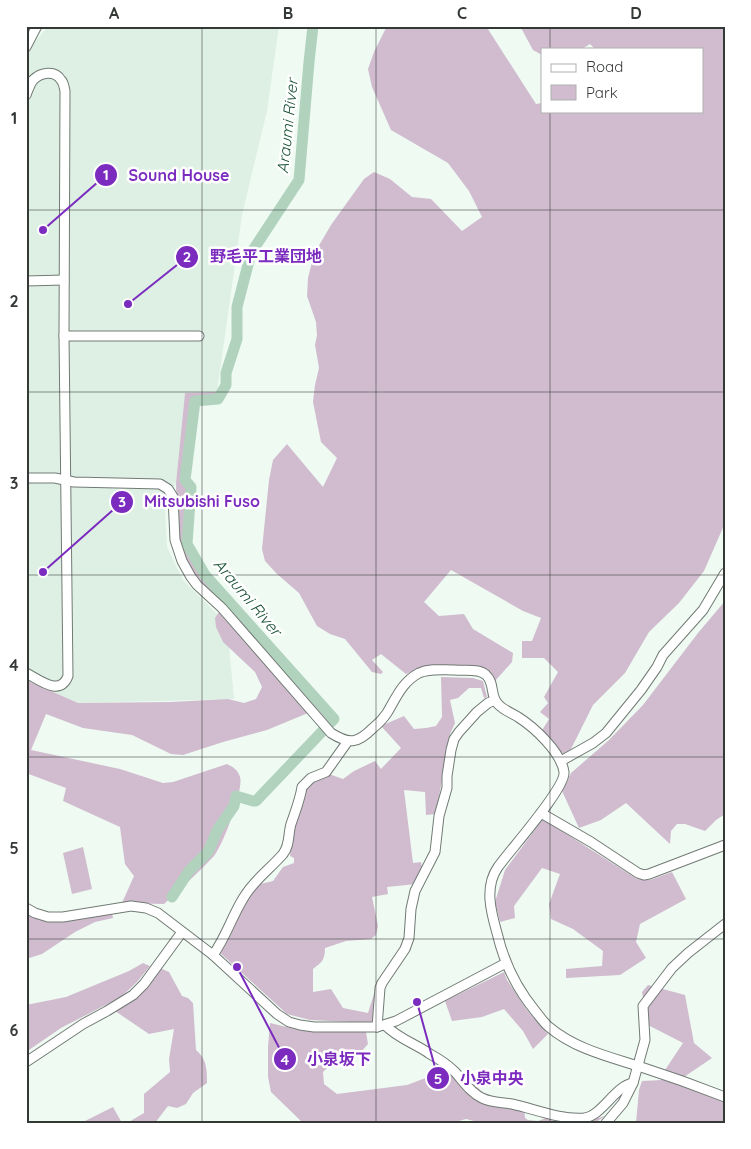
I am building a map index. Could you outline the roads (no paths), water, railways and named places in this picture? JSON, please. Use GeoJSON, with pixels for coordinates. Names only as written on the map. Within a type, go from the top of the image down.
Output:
{"type":"FeatureCollection","features":[{"type":"Feature","properties":{"kind":"street"},"geometry":{"type":"LineString","coordinates":[[26,47],[38,26]]}},
{"type":"Feature","properties":{"kind":"street"},"geometry":{"type":"LineString","coordinates":[[26,95],[33,80],[51,73],[57,75],[61,80],[65,91],[64,336],[68,676],[62,686],[54,687],[26,673]]}},
{"type":"Feature","properties":{"kind":"street"},"geometry":{"type":"LineString","coordinates":[[26,281],[64,280]]}},
{"type":"Feature","properties":{"kind":"street"},"geometry":{"type":"LineString","coordinates":[[64,336],[199,336]]}},
{"type":"Feature","properties":{"kind":"street"},"geometry":{"type":"LineString","coordinates":[[26,478],[55,478],[74,482],[160,484],[168,489],[173,497],[175,540],[182,561],[191,577],[222,608],[331,733],[340,738],[355,741],[365,736],[385,716],[401,688],[422,672],[436,670],[482,672],[490,679],[498,705],[516,715],[536,731],[557,755],[564,771],[561,784],[497,869],[491,883],[489,892],[494,925],[506,963],[516,984],[529,1004],[549,1027],[576,1044],[725,1097]]}},
{"type":"Feature","properties":{"kind":"street"},"geometry":{"type":"LineString","coordinates":[[561,761],[593,743],[606,733],[641,690],[663,655],[704,610],[725,573]]}},
{"type":"Feature","properties":{"kind":"street"},"geometry":{"type":"LineString","coordinates":[[381,1026],[380,988],[405,949],[409,938],[411,909],[415,891],[435,852],[439,816],[446,788],[454,739],[478,712],[488,703],[495,700]]}},
{"type":"Feature","properties":{"kind":"street"},"geometry":{"type":"LineString","coordinates":[[213,955],[220,946],[245,895],[287,847],[302,787],[311,778],[326,772],[348,741]]}},
{"type":"Feature","properties":{"kind":"street"},"geometry":{"type":"LineString","coordinates":[[541,813],[644,875],[725,845]]}},
{"type":"Feature","properties":{"kind":"street"},"geometry":{"type":"LineString","coordinates":[[26,908],[48,917],[63,917],[131,906],[146,908],[158,913],[213,955],[277,1014],[289,1022],[314,1027],[381,1026],[396,1021],[506,963]]}},
{"type":"Feature","properties":{"kind":"street"},"geometry":{"type":"LineString","coordinates":[[606,1123],[623,1103],[633,1083],[644,1040],[643,1006],[672,968],[725,924]]}},
{"type":"Feature","properties":{"kind":"street"},"geometry":{"type":"LineString","coordinates":[[26,1062],[133,994],[144,984],[182,932]]}},
{"type":"Feature","properties":{"kind":"street"},"geometry":{"type":"LineString","coordinates":[[381,1026],[438,1059],[453,1070],[481,1098],[493,1102],[511,1103],[546,1113],[585,1118],[592,1115],[619,1091],[633,1083]]}},
{"type":"Feature","properties":{"kind":"waterway","name":"Araumi River"},"geometry":{"type":"LineString","coordinates":[[172,897],[189,871],[208,852],[218,829],[234,806],[236,796],[256,801],[334,719],[205,575],[187,544],[191,487],[185,480],[195,401],[218,399],[226,385],[226,373],[237,339],[237,307],[251,253],[299,180],[313,26]]}},
{"type":"Feature","properties":{"kind":"place","name":"Sound House"},"geometry":{"type":"Point","coordinates":[43,230]}},
{"type":"Feature","properties":{"kind":"place","name":"野毛平工業団地"},"geometry":{"type":"Point","coordinates":[128,304]}},
{"type":"Feature","properties":{"kind":"place","name":"Mitsubishi Fuso"},"geometry":{"type":"Point","coordinates":[43,572]}},
{"type":"Feature","properties":{"kind":"place","name":"小泉坂下"},"geometry":{"type":"Point","coordinates":[237,967]}},
{"type":"Feature","properties":{"kind":"place","name":"小泉中央"},"geometry":{"type":"Point","coordinates":[417,1002]}}]}
